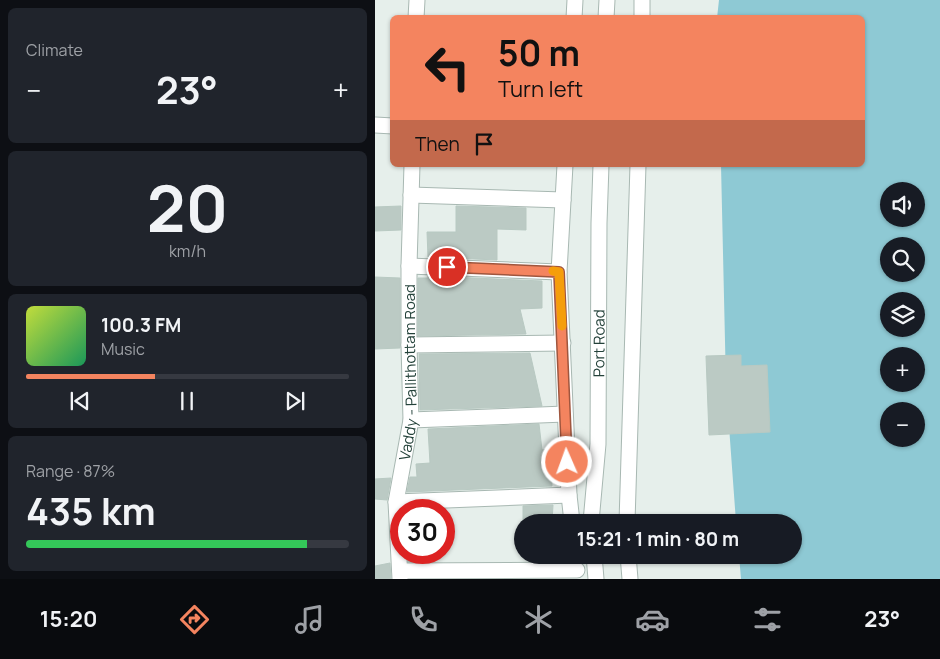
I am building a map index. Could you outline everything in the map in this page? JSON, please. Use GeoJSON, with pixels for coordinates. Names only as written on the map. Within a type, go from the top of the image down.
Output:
{"type":"FeatureCollection","features":[{"type":"Feature","properties":{"kind":"street"},"geometry":{"type":"LineString","coordinates":[[416,15],[417,0]]}},
{"type":"Feature","properties":{"kind":"street"},"geometry":{"type":"LineString","coordinates":[[574,15],[575,0]]}},
{"type":"Feature","properties":{"kind":"street"},"geometry":{"type":"LineString","coordinates":[[607,0],[607,15]]}},
{"type":"Feature","properties":{"kind":"street"},"geometry":{"type":"LineString","coordinates":[[642,0],[642,15]]}},
{"type":"Feature","properties":{"kind":"street"},"geometry":{"type":"LineString","coordinates":[[375,125],[390,126]]}},
{"type":"Feature","properties":{"kind":"street","name":"Vaddy - Pallithottam Road"},"geometry":{"type":"LineString","coordinates":[[397,499],[411,420],[409,266],[412,167]]}},
{"type":"Feature","properties":{"kind":"street"},"geometry":{"type":"LineString","coordinates":[[565,167],[559,272],[571,514]]}},
{"type":"Feature","properties":{"kind":"street","name":"Port Road"},"geometry":{"type":"LineString","coordinates":[[592,514],[597,444],[601,167]]}},
{"type":"Feature","properties":{"kind":"street"},"geometry":{"type":"LineString","coordinates":[[627,514],[638,167]]}},
{"type":"Feature","properties":{"kind":"street"},"geometry":{"type":"LineString","coordinates":[[411,195],[563,200]]}},
{"type":"Feature","properties":{"kind":"street"},"geometry":{"type":"LineString","coordinates":[[409,266],[559,272]]}},
{"type":"Feature","properties":{"kind":"street"},"geometry":{"type":"LineString","coordinates":[[409,345],[563,343]]}},
{"type":"Feature","properties":{"kind":"street"},"geometry":{"type":"LineString","coordinates":[[411,420],[565,414]]}},
{"type":"Feature","properties":{"kind":"street"},"geometry":{"type":"LineString","coordinates":[[455,500],[569,495]]}},
{"type":"Feature","properties":{"kind":"street"},"geometry":{"type":"LineString","coordinates":[[595,564],[596,579]]}},
{"type":"Feature","properties":{"kind":"street"},"geometry":{"type":"LineString","coordinates":[[629,564],[630,579]]}},
{"type":"Feature","properties":{"kind":"street"},"geometry":{"type":"LineString","coordinates":[[400,575],[577,568]]}},
{"type":"Feature","properties":{"kind":"water"},"geometry":{"type":"Polygon","coordinates":[[[719,0],[940,0],[940,579],[741,579],[740,564],[802,564],[802,514],[735,514],[726,385],[721,167],[865,167],[865,15],[717,15],[719,0]]]}},
{"type":"Feature","properties":{"kind":"building"},"geometry":{"type":"Polygon","coordinates":[[[401,206],[401,230],[375,231],[375,207],[401,206]]]}},
{"type":"Feature","properties":{"kind":"building"},"geometry":{"type":"Polygon","coordinates":[[[456,206],[526,208],[526,230],[497,229],[497,260],[428,257],[427,232],[456,232],[456,206]]]}},
{"type":"Feature","properties":{"kind":"building"},"geometry":{"type":"Polygon","coordinates":[[[428,276],[542,281],[542,308],[520,309],[526,334],[418,336],[418,278],[428,278],[428,276]]]}},
{"type":"Feature","properties":{"kind":"building"},"geometry":{"type":"Polygon","coordinates":[[[375,277],[400,278],[400,348],[375,349],[375,277]]]}},
{"type":"Feature","properties":{"kind":"building"},"geometry":{"type":"Polygon","coordinates":[[[530,353],[542,406],[420,410],[419,354],[530,353]]]}},
{"type":"Feature","properties":{"kind":"building"},"geometry":{"type":"Polygon","coordinates":[[[741,355],[741,366],[767,365],[770,432],[709,435],[706,356],[741,355]]]}},
{"type":"Feature","properties":{"kind":"building"},"geometry":{"type":"Polygon","coordinates":[[[539,424],[542,450],[550,449],[552,486],[407,492],[410,477],[417,477],[416,464],[430,463],[428,429],[539,424]]]}},
{"type":"Feature","properties":{"kind":"building"},"geometry":{"type":"Polygon","coordinates":[[[391,478],[387,500],[375,499],[375,479],[391,478]]]}},
{"type":"Feature","properties":{"kind":"building"},"geometry":{"type":"Polygon","coordinates":[[[553,505],[552,514],[523,514],[523,506],[553,505]]]}},
{"type":"Feature","properties":{"kind":"building"},"geometry":{"type":"Polygon","coordinates":[[[390,563],[391,579],[375,579],[375,566],[390,563]]]}},
{"type":"Feature","properties":{"kind":"slow traffic"},"geometry":{"type":"LineString","coordinates":[[553,271],[559,272],[562,326]]}},
{"type":"Feature","properties":{"kind":"route"},"geometry":{"type":"LineString","coordinates":[[447,267],[559,272],[567,462]]}}]}
